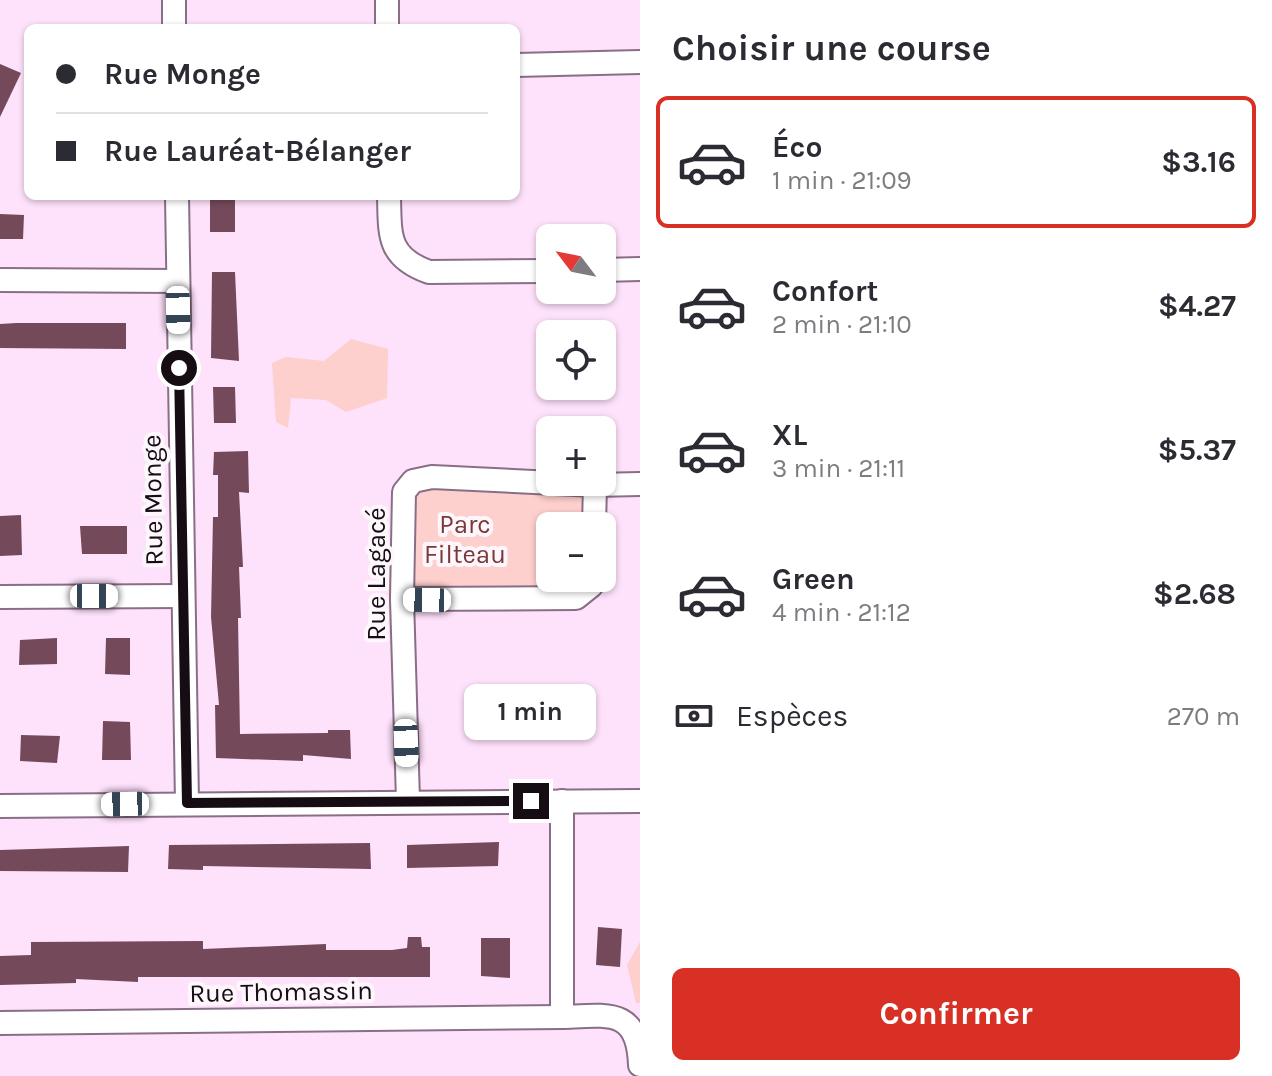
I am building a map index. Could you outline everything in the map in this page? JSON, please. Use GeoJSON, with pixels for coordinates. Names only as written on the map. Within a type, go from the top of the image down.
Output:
{"type":"FeatureCollection","features":[{"type":"Feature","properties":{"kind":"street"},"geometry":{"type":"LineString","coordinates":[[174,0],[174,24]]}},
{"type":"Feature","properties":{"kind":"street"},"geometry":{"type":"LineString","coordinates":[[387,0],[387,24]]}},
{"type":"Feature","properties":{"kind":"street"},"geometry":{"type":"LineString","coordinates":[[520,65],[640,62]]}},
{"type":"Feature","properties":{"kind":"street","name":"Rue Monge"},"geometry":{"type":"LineString","coordinates":[[177,200],[187,803]]}},
{"type":"Feature","properties":{"kind":"street"},"geometry":{"type":"LineString","coordinates":[[389,200],[390,235],[395,250],[413,266],[429,272],[536,271]]}},
{"type":"Feature","properties":{"kind":"street"},"geometry":{"type":"LineString","coordinates":[[616,270],[640,269]]}},
{"type":"Feature","properties":{"kind":"street"},"geometry":{"type":"LineString","coordinates":[[0,280],[178,281]]}},
{"type":"Feature","properties":{"kind":"street","name":"Rue Lagacé"},"geometry":{"type":"LineString","coordinates":[[408,801],[402,599],[404,492],[413,481],[432,477],[536,482]]}},
{"type":"Feature","properties":{"kind":"street","name":"Rue Lagacé"},"geometry":{"type":"LineString","coordinates":[[616,485],[640,484]]}},
{"type":"Feature","properties":{"kind":"street"},"geometry":{"type":"LineString","coordinates":[[402,599],[576,598],[584,592]]}},
{"type":"Feature","properties":{"kind":"street"},"geometry":{"type":"LineString","coordinates":[[0,597],[182,596]]}},
{"type":"Feature","properties":{"kind":"street"},"geometry":{"type":"LineString","coordinates":[[562,801],[562,1017]]}},
{"type":"Feature","properties":{"kind":"street"},"geometry":{"type":"LineString","coordinates":[[0,806],[640,801]]}},
{"type":"Feature","properties":{"kind":"street","name":"Rue Thomassin"},"geometry":{"type":"LineString","coordinates":[[0,1023],[597,1016],[626,1021],[636,1033],[640,1065]]}},
{"type":"Feature","properties":{"kind":"green space"},"geometry":{"type":"Polygon","coordinates":[[[351,339],[388,349],[387,398],[346,412],[326,400],[291,398],[288,428],[276,422],[272,363],[286,357],[324,361],[351,339]]]}},
{"type":"Feature","properties":{"kind":"green space","name":"Parc Filteau"},"geometry":{"type":"Polygon","coordinates":[[[413,481],[536,484],[536,496],[595,496],[594,512],[536,512],[536,590],[402,599],[413,481]]]}},
{"type":"Feature","properties":{"kind":"green space"},"geometry":{"type":"Polygon","coordinates":[[[640,942],[640,1003],[636,1003],[627,965],[640,942]]]}},
{"type":"Feature","properties":{"kind":"building"},"geometry":{"type":"Polygon","coordinates":[[[0,64],[21,73],[0,117],[0,64]]]}},
{"type":"Feature","properties":{"kind":"building"},"geometry":{"type":"Polygon","coordinates":[[[210,200],[235,200],[235,232],[210,232],[210,200]]]}},
{"type":"Feature","properties":{"kind":"building"},"geometry":{"type":"Polygon","coordinates":[[[0,214],[24,215],[23,239],[0,239],[0,214]]]}},
{"type":"Feature","properties":{"kind":"building"},"geometry":{"type":"Polygon","coordinates":[[[212,272],[235,272],[239,361],[211,358],[212,272]]]}},
{"type":"Feature","properties":{"kind":"building"},"geometry":{"type":"Polygon","coordinates":[[[126,323],[126,349],[0,348],[0,324],[126,323]]]}},
{"type":"Feature","properties":{"kind":"building"},"geometry":{"type":"Polygon","coordinates":[[[213,387],[235,387],[236,423],[214,423],[213,387]]]}},
{"type":"Feature","properties":{"kind":"building"},"geometry":{"type":"Polygon","coordinates":[[[248,451],[249,493],[239,492],[243,567],[239,567],[241,618],[238,618],[240,734],[350,730],[351,759],[303,755],[303,761],[216,758],[215,705],[219,705],[211,617],[213,517],[218,517],[218,475],[213,475],[214,452],[248,451]]]}},
{"type":"Feature","properties":{"kind":"building"},"geometry":{"type":"Polygon","coordinates":[[[21,515],[22,555],[0,556],[0,516],[21,515]]]}},
{"type":"Feature","properties":{"kind":"building"},"geometry":{"type":"Polygon","coordinates":[[[80,526],[127,526],[127,554],[82,554],[80,526]]]}},
{"type":"Feature","properties":{"kind":"building"},"geometry":{"type":"Polygon","coordinates":[[[57,638],[57,664],[19,665],[20,640],[57,638]]]}},
{"type":"Feature","properties":{"kind":"building"},"geometry":{"type":"Polygon","coordinates":[[[106,638],[130,638],[130,675],[105,674],[106,638]]]}},
{"type":"Feature","properties":{"kind":"building"},"geometry":{"type":"Polygon","coordinates":[[[103,721],[130,722],[131,760],[102,760],[103,721]]]}},
{"type":"Feature","properties":{"kind":"building"},"geometry":{"type":"Polygon","coordinates":[[[21,735],[60,736],[57,763],[20,761],[21,735]]]}},
{"type":"Feature","properties":{"kind":"building"},"geometry":{"type":"Polygon","coordinates":[[[499,842],[498,866],[407,868],[407,845],[499,842]]]}},
{"type":"Feature","properties":{"kind":"building"},"geometry":{"type":"Polygon","coordinates":[[[370,843],[371,869],[203,866],[203,870],[168,869],[169,845],[370,843]]]}},
{"type":"Feature","properties":{"kind":"building"},"geometry":{"type":"Polygon","coordinates":[[[129,846],[128,872],[0,871],[0,850],[129,846]]]}},
{"type":"Feature","properties":{"kind":"building"},"geometry":{"type":"Polygon","coordinates":[[[598,927],[622,929],[620,967],[596,965],[598,927]]]}},
{"type":"Feature","properties":{"kind":"building"},"geometry":{"type":"Polygon","coordinates":[[[408,937],[421,937],[422,947],[430,947],[430,977],[138,977],[138,982],[76,979],[76,983],[0,985],[0,956],[31,955],[31,942],[203,941],[203,949],[326,944],[326,950],[392,950],[407,948],[408,937]]]}},
{"type":"Feature","properties":{"kind":"building"},"geometry":{"type":"Polygon","coordinates":[[[481,938],[510,938],[510,978],[481,976],[481,938]]]}},
{"type":"Feature","properties":{"kind":"route"},"geometry":{"type":"LineString","coordinates":[[179,368],[187,803],[531,801]]}}]}
